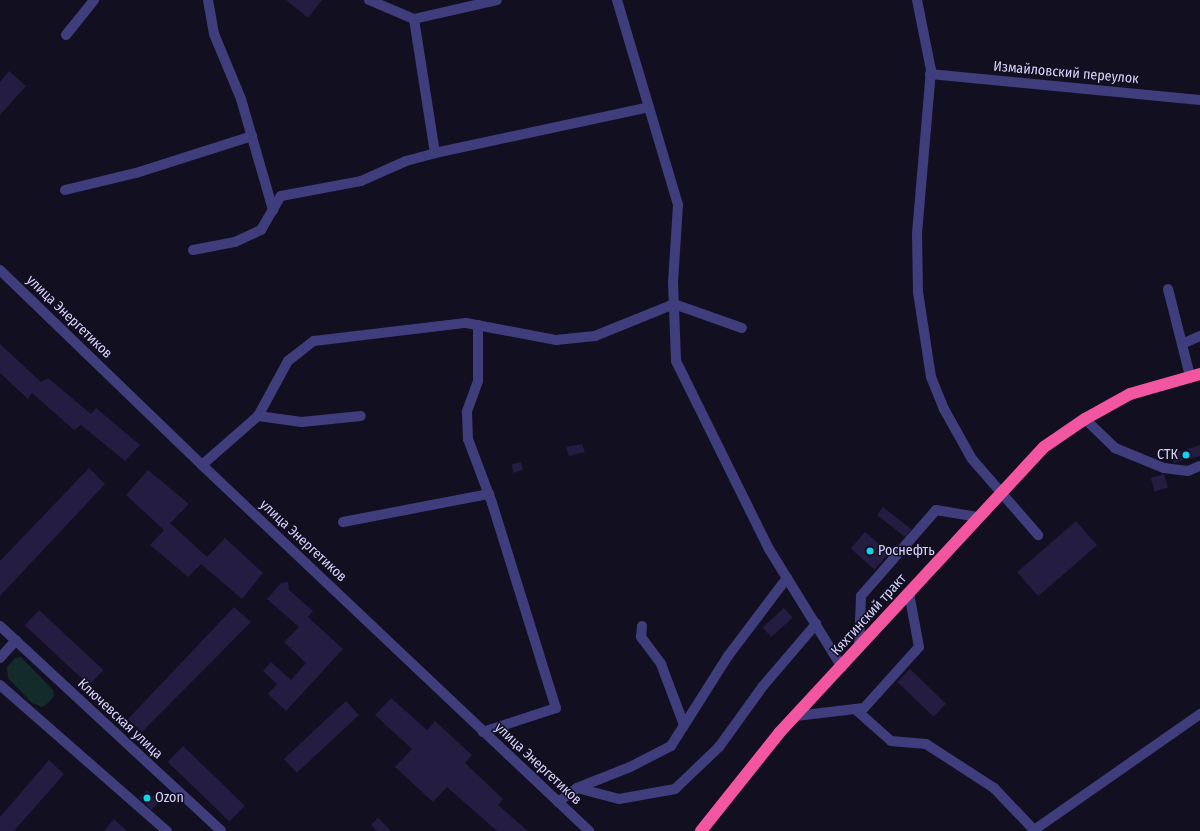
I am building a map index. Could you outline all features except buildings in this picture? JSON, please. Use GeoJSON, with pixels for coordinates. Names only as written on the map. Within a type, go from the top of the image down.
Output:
{"type":"FeatureCollection","features":[{"type":"Feature","properties":{"kind":"highway","name":"Кяхтинский тракт"},"geometry":{"type":"LineString","coordinates":[[701,831],[796,716],[999,493],[1044,447],[1085,419],[1130,394],[1195,375]]}},
{"type":"Feature","properties":{"kind":"street"},"geometry":{"type":"LineString","coordinates":[[66,35],[94,0]]}},
{"type":"Feature","properties":{"kind":"street"},"geometry":{"type":"LineString","coordinates":[[208,0],[214,34],[241,99],[273,210]]}},
{"type":"Feature","properties":{"kind":"street"},"geometry":{"type":"LineString","coordinates":[[369,0],[414,19],[497,0]]}},
{"type":"Feature","properties":{"kind":"street"},"geometry":{"type":"LineString","coordinates":[[617,0],[678,205],[674,304],[676,361],[769,549],[842,667]]}},
{"type":"Feature","properties":{"kind":"street"},"geometry":{"type":"LineString","coordinates":[[917,0],[929,53],[930,74],[918,242],[918,292],[931,377],[944,409],[972,459],[999,493],[1038,535]]}},
{"type":"Feature","properties":{"kind":"street"},"geometry":{"type":"LineString","coordinates":[[414,19],[435,153]]}},
{"type":"Feature","properties":{"kind":"street","name":"Измайловский переулок"},"geometry":{"type":"LineString","coordinates":[[930,74],[1200,100]]}},
{"type":"Feature","properties":{"kind":"street"},"geometry":{"type":"LineString","coordinates":[[193,250],[235,242],[261,230],[281,196],[361,181],[406,161],[435,153],[649,107]]}},
{"type":"Feature","properties":{"kind":"street"},"geometry":{"type":"LineString","coordinates":[[65,190],[136,173],[252,136]]}},
{"type":"Feature","properties":{"kind":"street","name":"улица Энергетиков"},"geometry":{"type":"LineString","coordinates":[[0,270],[202,465],[589,831]]}},
{"type":"Feature","properties":{"kind":"street"},"geometry":{"type":"LineString","coordinates":[[1168,289],[1182,344],[1195,375]]}},
{"type":"Feature","properties":{"kind":"street"},"geometry":{"type":"LineString","coordinates":[[202,465],[258,416],[288,361],[314,341],[419,327],[466,323],[556,340],[595,336],[674,304],[742,328]]}},
{"type":"Feature","properties":{"kind":"street"},"geometry":{"type":"LineString","coordinates":[[478,326],[478,381],[467,412],[468,439],[489,494],[556,708],[484,732]]}},
{"type":"Feature","properties":{"kind":"street"},"geometry":{"type":"LineString","coordinates":[[1182,344],[1200,336]]}},
{"type":"Feature","properties":{"kind":"street"},"geometry":{"type":"LineString","coordinates":[[258,416],[302,422],[361,416]]}},
{"type":"Feature","properties":{"kind":"street"},"geometry":{"type":"LineString","coordinates":[[1085,419],[1116,448],[1122,451],[1164,468],[1188,471],[1200,466]]}},
{"type":"Feature","properties":{"kind":"street"},"geometry":{"type":"LineString","coordinates":[[343,522],[489,494]]}},
{"type":"Feature","properties":{"kind":"street"},"geometry":{"type":"LineString","coordinates":[[859,648],[861,596],[936,510],[978,517]]}},
{"type":"Feature","properties":{"kind":"street"},"geometry":{"type":"LineString","coordinates":[[558,802],[577,788],[630,767],[671,746],[728,656],[786,578]]}},
{"type":"Feature","properties":{"kind":"street"},"geometry":{"type":"LineString","coordinates":[[796,716],[864,708],[919,647],[909,593]]}},
{"type":"Feature","properties":{"kind":"street"},"geometry":{"type":"LineString","coordinates":[[577,788],[620,799],[675,788],[719,747],[763,686],[816,624]]}},
{"type":"Feature","properties":{"kind":"street","name":"Ключевская улица"},"geometry":{"type":"LineString","coordinates":[[0,626],[222,831]]}},
{"type":"Feature","properties":{"kind":"street"},"geometry":{"type":"LineString","coordinates":[[642,626],[641,637],[662,664],[684,725]]}},
{"type":"Feature","properties":{"kind":"street"},"geometry":{"type":"LineString","coordinates":[[0,658],[16,640]]}},
{"type":"Feature","properties":{"kind":"street"},"geometry":{"type":"LineString","coordinates":[[0,685],[164,830]]}},
{"type":"Feature","properties":{"kind":"street"},"geometry":{"type":"LineString","coordinates":[[855,709],[891,741],[926,744],[994,788],[1034,830],[1200,714]]}},
{"type":"Feature","properties":{"kind":"green space"},"geometry":{"type":"Polygon","coordinates":[[[21,657],[53,690],[54,696],[46,705],[42,707],[32,703],[8,678],[7,667],[15,658],[21,657]]]}},
{"type":"Feature","properties":{"kind":"place","name":"СТК"},"geometry":{"type":"Point","coordinates":[1186,455]}},
{"type":"Feature","properties":{"kind":"place","name":"Роснефть"},"geometry":{"type":"Point","coordinates":[870,551]}},
{"type":"Feature","properties":{"kind":"place","name":"Ozon"},"geometry":{"type":"Point","coordinates":[147,798]}}]}
